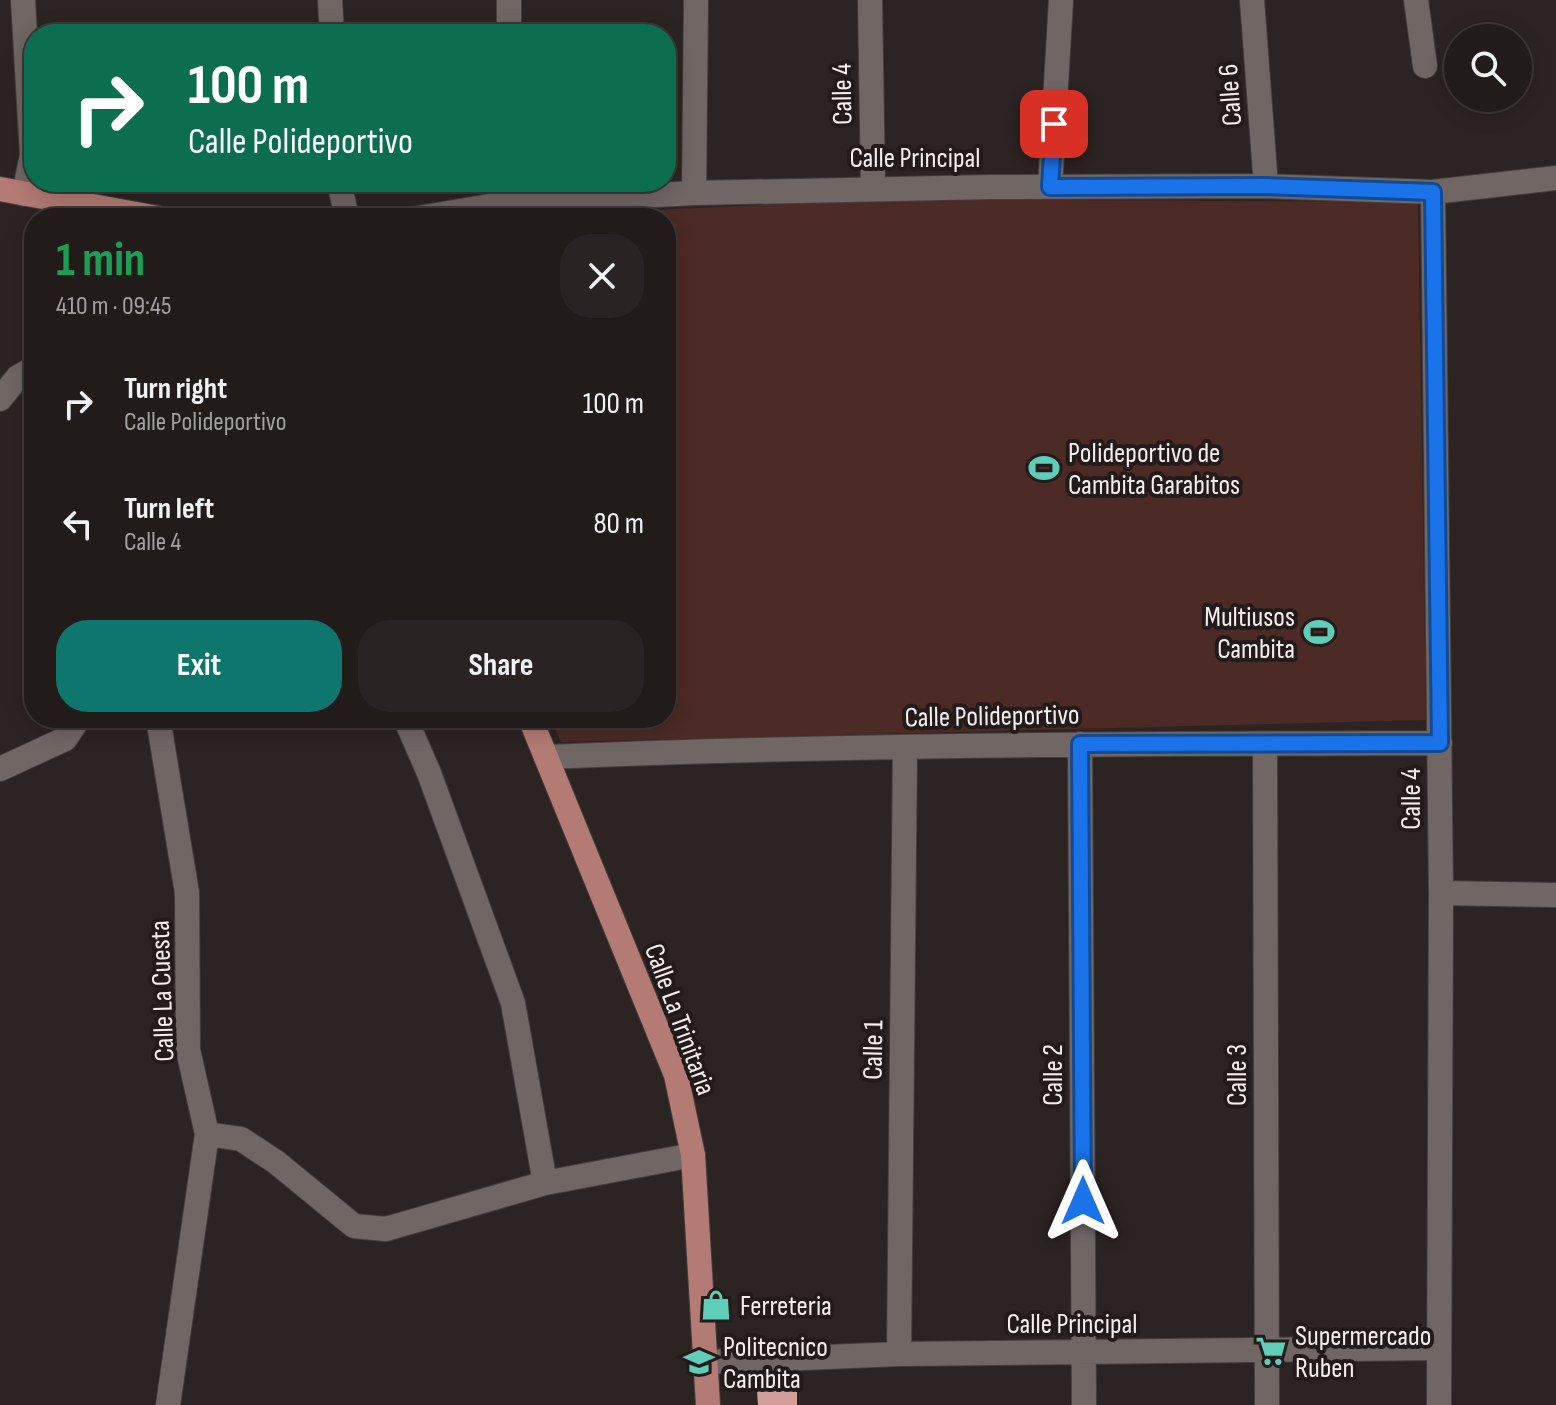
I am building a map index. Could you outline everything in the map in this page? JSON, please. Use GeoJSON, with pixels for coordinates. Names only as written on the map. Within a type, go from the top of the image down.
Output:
{"type":"FeatureCollection","features":[{"type":"Feature","properties":{"kind":"main road"},"geometry":{"type":"LineString","coordinates":[[12,191],[104,208]]}},
{"type":"Feature","properties":{"kind":"main road","name":"Calle La Trinitaria"},"geometry":{"type":"LineString","coordinates":[[534,728],[676,1075],[693,1155],[708,1405]]}},
{"type":"Feature","properties":{"kind":"street"},"geometry":{"type":"LineString","coordinates":[[23,0],[24,24]]}},
{"type":"Feature","properties":{"kind":"street"},"geometry":{"type":"LineString","coordinates":[[330,0],[331,24]]}},
{"type":"Feature","properties":{"kind":"street"},"geometry":{"type":"LineString","coordinates":[[509,0],[509,24]]}},
{"type":"Feature","properties":{"kind":"street"},"geometry":{"type":"LineString","coordinates":[[694,193],[696,0]]}},
{"type":"Feature","properties":{"kind":"street","name":"Calle 4"},"geometry":{"type":"LineString","coordinates":[[870,0],[873,187]]}},
{"type":"Feature","properties":{"kind":"street"},"geometry":{"type":"LineString","coordinates":[[1050,187],[1061,0]]}},
{"type":"Feature","properties":{"kind":"street","name":"Calle 6"},"geometry":{"type":"LineString","coordinates":[[1252,0],[1266,186]]}},
{"type":"Feature","properties":{"kind":"street"},"geometry":{"type":"LineString","coordinates":[[1416,0],[1425,66]]}},
{"type":"Feature","properties":{"kind":"street"},"geometry":{"type":"LineString","coordinates":[[12,191],[24,169]]}},
{"type":"Feature","properties":{"kind":"street","name":"Calle Principal"},"geometry":{"type":"LineString","coordinates":[[454,208],[507,193],[694,193],[873,187],[1266,186],[1433,192],[1556,178]]}},
{"type":"Feature","properties":{"kind":"street","name":"Calle 4"},"geometry":{"type":"LineString","coordinates":[[1433,192],[1441,893],[1439,1405]]}},
{"type":"Feature","properties":{"kind":"street"},"geometry":{"type":"LineString","coordinates":[[0,399],[24,374]]}},
{"type":"Feature","properties":{"kind":"street"},"geometry":{"type":"LineString","coordinates":[[0,769],[65,739],[72,728]]}},
{"type":"Feature","properties":{"kind":"street","name":"Calle La Cuesta"},"geometry":{"type":"LineString","coordinates":[[160,728],[187,893],[188,1050],[207,1134],[168,1405]]}},
{"type":"Feature","properties":{"kind":"street"},"geometry":{"type":"LineString","coordinates":[[409,728],[429,773],[513,1003],[545,1183]]}},
{"type":"Feature","properties":{"kind":"street","name":"Calle Polideportivo"},"geometry":{"type":"LineString","coordinates":[[546,757],[1080,744],[1440,743]]}},
{"type":"Feature","properties":{"kind":"street","name":"Calle 2"},"geometry":{"type":"LineString","coordinates":[[1080,744],[1084,1405]]}},
{"type":"Feature","properties":{"kind":"street","name":"Calle 3"},"geometry":{"type":"LineString","coordinates":[[1265,744],[1267,1405]]}},
{"type":"Feature","properties":{"kind":"street","name":"Calle 1"},"geometry":{"type":"LineString","coordinates":[[899,1354],[905,747]]}},
{"type":"Feature","properties":{"kind":"street"},"geometry":{"type":"LineString","coordinates":[[1441,893],[1556,895]]}},
{"type":"Feature","properties":{"kind":"street"},"geometry":{"type":"LineString","coordinates":[[207,1134],[241,1139],[276,1162],[354,1226],[386,1229],[545,1183],[693,1155]]}},
{"type":"Feature","properties":{"kind":"street","name":"Calle Principal"},"geometry":{"type":"LineString","coordinates":[[707,1362],[899,1354],[1438,1348]]}},
{"type":"Feature","properties":{"kind":"shaded area","name":"Polideportivo de Cambita Garabitos"},"geometry":{"type":"Polygon","coordinates":[[[886,199],[1418,202],[1426,720],[561,742],[555,728],[676,728],[676,209],[886,199]]]}},
{"type":"Feature","properties":{"kind":"building"},"geometry":{"type":"Polygon","coordinates":[[[797,1376],[797,1405],[758,1405],[756,1377],[797,1376]]]}},
{"type":"Feature","properties":{"kind":"place","name":"Polideportivo de Cambita Garabitos"},"geometry":{"type":"Point","coordinates":[1044,468]}},
{"type":"Feature","properties":{"kind":"place","name":"Multiusos Cambita"},"geometry":{"type":"Point","coordinates":[1319,632]}},
{"type":"Feature","properties":{"kind":"place","name":"Ferreteria"},"geometry":{"type":"Point","coordinates":[716,1305]}},
{"type":"Feature","properties":{"kind":"place","name":"Supermercado Ruben"},"geometry":{"type":"Point","coordinates":[1271,1351]}},
{"type":"Feature","properties":{"kind":"place","name":"Politecnico Cambita"},"geometry":{"type":"Point","coordinates":[699,1362]}},
{"type":"Feature","properties":{"kind":"route"},"geometry":{"type":"LineString","coordinates":[[1054,124],[1050,187],[1266,186],[1433,192],[1440,743],[1080,744],[1083,1201]]}}]}
